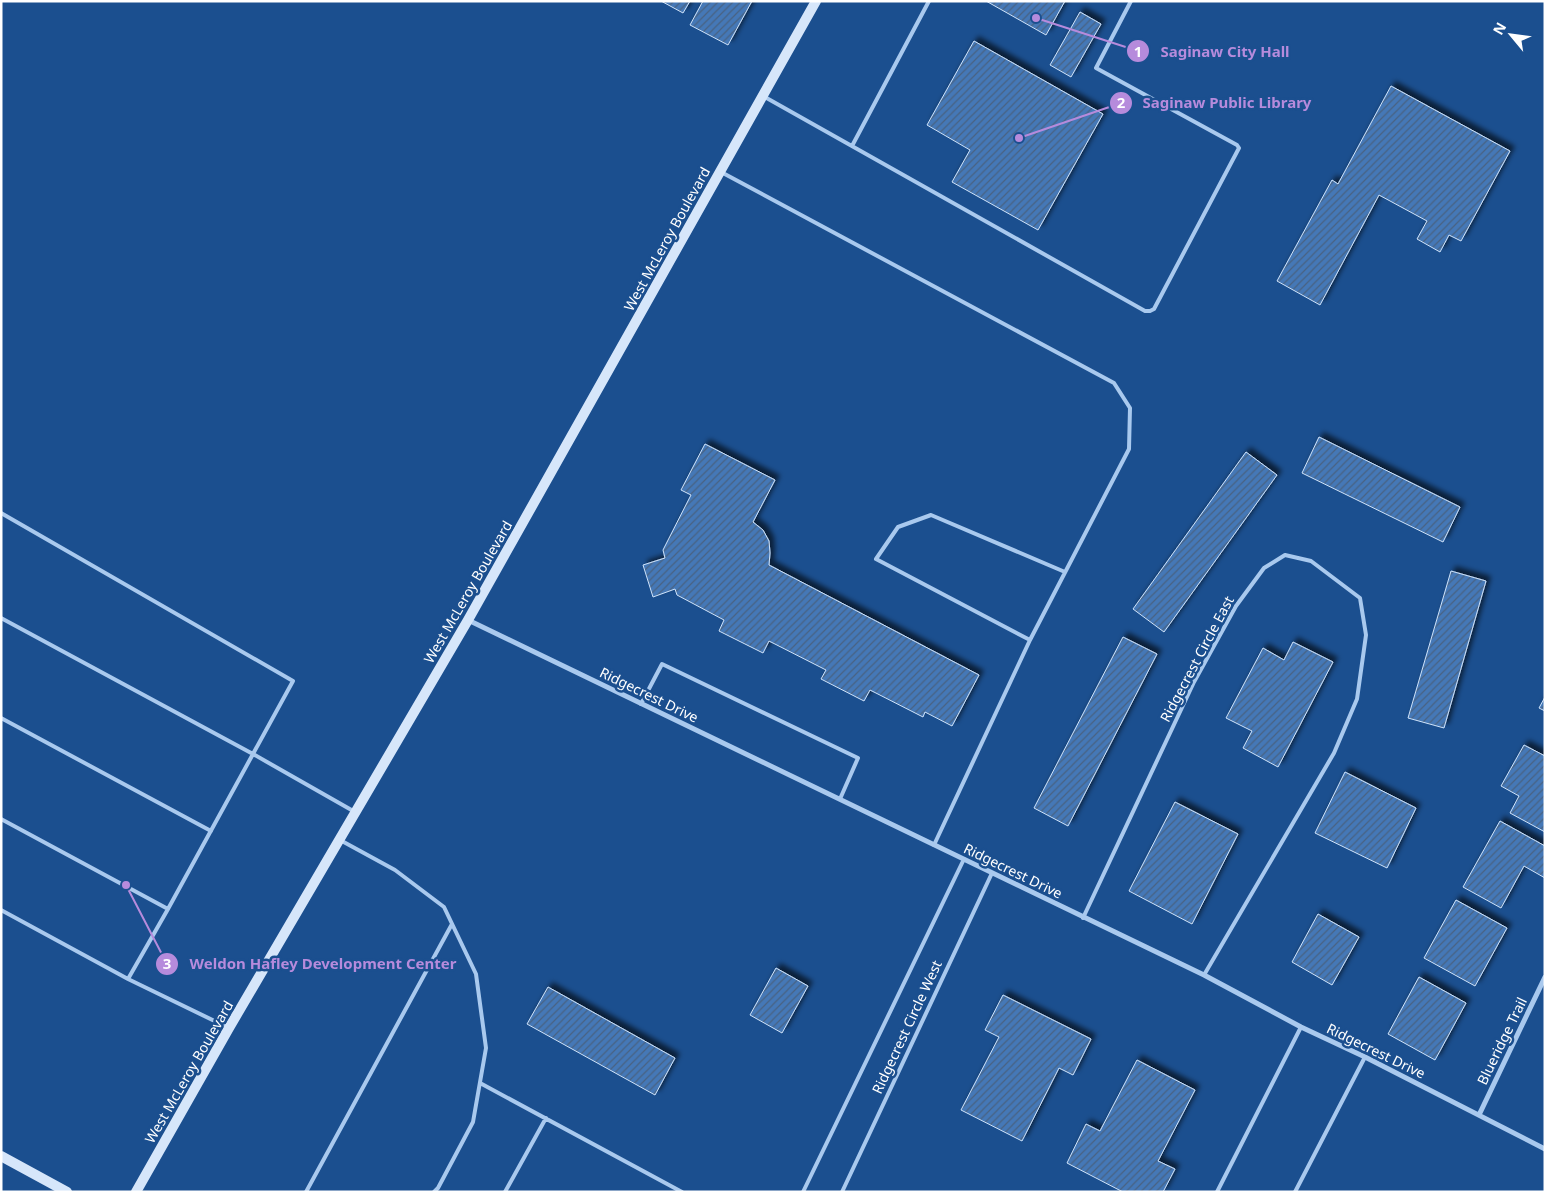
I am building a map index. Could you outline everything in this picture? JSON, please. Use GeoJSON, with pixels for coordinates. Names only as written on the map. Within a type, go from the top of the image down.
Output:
{"type":"FeatureCollection","features":[{"type":"Feature","properties":{"kind":"main road","name":"West McLeroy Boulevard"},"geometry":{"type":"LineString","coordinates":[[136,1192],[229,1028],[468,620],[816,1]]}},
{"type":"Feature","properties":{"kind":"main road"},"geometry":{"type":"LineString","coordinates":[[1,1156],[66,1192]]}},
{"type":"Feature","properties":{"kind":"street","name":"Ridgecrest Drive"},"geometry":{"type":"LineString","coordinates":[[468,620],[1204,975],[1301,1027],[1365,1057],[1545,1149]]}},
{"type":"Feature","properties":{"kind":"street","name":"Blueridge Trail"},"geometry":{"type":"LineString","coordinates":[[1479,1115],[1545,978]]}},
{"type":"Feature","properties":{"kind":"lane"},"geometry":{"type":"LineString","coordinates":[[852,146],[929,1]]}},
{"type":"Feature","properties":{"kind":"lane"},"geometry":{"type":"LineString","coordinates":[[763,96],[1145,310],[1150,311],[1154,309],[1239,148],[1237,145],[1096,68],[1131,1]]}},
{"type":"Feature","properties":{"kind":"lane"},"geometry":{"type":"LineString","coordinates":[[720,172],[1114,383],[1130,408],[1129,449],[1030,640],[934,844]]}},
{"type":"Feature","properties":{"kind":"lane"},"geometry":{"type":"LineString","coordinates":[[1,512],[294,681],[128,979]]}},
{"type":"Feature","properties":{"kind":"lane"},"geometry":{"type":"LineString","coordinates":[[1030,640],[876,559],[898,528],[931,515],[1065,572]]}},
{"type":"Feature","properties":{"kind":"lane","name":"Ridgecrest Circle East"},"geometry":{"type":"LineString","coordinates":[[1083,918],[1194,682],[1236,606],[1264,568],[1285,555],[1311,560],[1360,598],[1366,635],[1357,699],[1334,753],[1204,975]]}},
{"type":"Feature","properties":{"kind":"lane"},"geometry":{"type":"LineString","coordinates":[[1,618],[253,754],[356,812]]}},
{"type":"Feature","properties":{"kind":"lane"},"geometry":{"type":"LineString","coordinates":[[641,704],[662,664],[858,758],[840,799]]}},
{"type":"Feature","properties":{"kind":"lane"},"geometry":{"type":"LineString","coordinates":[[1,718],[212,831]]}},
{"type":"Feature","properties":{"kind":"lane"},"geometry":{"type":"LineString","coordinates":[[1,819],[168,910]]}},
{"type":"Feature","properties":{"kind":"lane"},"geometry":{"type":"LineString","coordinates":[[339,840],[395,870],[444,907],[476,974],[486,1048],[473,1122],[438,1188],[434,1192]]}},
{"type":"Feature","properties":{"kind":"lane"},"geometry":{"type":"LineString","coordinates":[[804,1192],[964,859]]}},
{"type":"Feature","properties":{"kind":"lane","name":"Ridgecrest Circle West"},"geometry":{"type":"LineString","coordinates":[[842,1192],[992,873]]}},
{"type":"Feature","properties":{"kind":"lane"},"geometry":{"type":"LineString","coordinates":[[1,910],[128,979],[229,1028]]}},
{"type":"Feature","properties":{"kind":"lane"},"geometry":{"type":"LineString","coordinates":[[306,1192],[452,924]]}},
{"type":"Feature","properties":{"kind":"lane"},"geometry":{"type":"LineString","coordinates":[[1217,1192],[1301,1027]]}},
{"type":"Feature","properties":{"kind":"lane"},"geometry":{"type":"LineString","coordinates":[[1295,1192],[1365,1057]]}},
{"type":"Feature","properties":{"kind":"lane"},"geometry":{"type":"LineString","coordinates":[[480,1083],[682,1192]]}},
{"type":"Feature","properties":{"kind":"lane"},"geometry":{"type":"LineString","coordinates":[[505,1192],[546,1118]]}},
{"type":"Feature","properties":{"kind":"building"},"geometry":{"type":"Polygon","coordinates":[[[661,1],[690,1],[683,13],[661,1]]]}},
{"type":"Feature","properties":{"kind":"building"},"geometry":{"type":"Polygon","coordinates":[[[703,1],[752,1],[728,45],[690,25],[703,1]]]}},
{"type":"Feature","properties":{"kind":"building"},"geometry":{"type":"Polygon","coordinates":[[[986,1],[1065,1],[1046,35],[986,1]]]}},
{"type":"Feature","properties":{"kind":"building"},"geometry":{"type":"Polygon","coordinates":[[[1080,12],[1101,24],[1071,77],[1050,65],[1080,12]]]}},
{"type":"Feature","properties":{"kind":"building"},"geometry":{"type":"Polygon","coordinates":[[[974,41],[1103,114],[1038,230],[952,182],[970,150],[927,125],[974,41]]]}},
{"type":"Feature","properties":{"kind":"building"},"geometry":{"type":"Polygon","coordinates":[[[1391,86],[1510,151],[1461,241],[1449,235],[1440,252],[1417,239],[1427,221],[1379,195],[1320,305],[1277,281],[1332,180],[1338,184],[1391,86]]]}},
{"type":"Feature","properties":{"kind":"building"},"geometry":{"type":"Polygon","coordinates":[[[1319,437],[1460,507],[1443,542],[1302,473],[1319,437]]]}},
{"type":"Feature","properties":{"kind":"building"},"geometry":{"type":"Polygon","coordinates":[[[705,444],[775,480],[753,522],[763,530],[769,541],[769,565],[979,675],[952,726],[925,712],[923,717],[870,690],[864,701],[821,679],[826,670],[769,641],[763,653],[719,631],[724,620],[677,595],[675,589],[653,597],[643,565],[665,558],[663,550],[691,495],[681,490],[705,444]]]}},
{"type":"Feature","properties":{"kind":"building"},"geometry":{"type":"Polygon","coordinates":[[[1246,452],[1277,475],[1164,632],[1133,609],[1246,452]]]}},
{"type":"Feature","properties":{"kind":"building"},"geometry":{"type":"Polygon","coordinates":[[[1451,571],[1486,581],[1444,728],[1408,718],[1451,571]]]}},
{"type":"Feature","properties":{"kind":"building"},"geometry":{"type":"Polygon","coordinates":[[[1123,637],[1157,654],[1068,826],[1034,808],[1123,637]]]}},
{"type":"Feature","properties":{"kind":"building"},"geometry":{"type":"Polygon","coordinates":[[[1293,642],[1333,662],[1278,767],[1243,748],[1252,731],[1226,718],[1263,648],[1284,660],[1293,642]]]}},
{"type":"Feature","properties":{"kind":"building"},"geometry":{"type":"Polygon","coordinates":[[[1545,697],[1545,711],[1539,708],[1545,697]]]}},
{"type":"Feature","properties":{"kind":"building"},"geometry":{"type":"Polygon","coordinates":[[[1524,745],[1545,756],[1545,832],[1510,813],[1519,796],[1501,786],[1524,745]]]}},
{"type":"Feature","properties":{"kind":"building"},"geometry":{"type":"Polygon","coordinates":[[[1345,772],[1416,808],[1387,868],[1315,833],[1345,772]]]}},
{"type":"Feature","properties":{"kind":"building"},"geometry":{"type":"Polygon","coordinates":[[[1175,802],[1238,834],[1192,924],[1129,891],[1175,802]]]}},
{"type":"Feature","properties":{"kind":"building"},"geometry":{"type":"Polygon","coordinates":[[[1500,821],[1545,846],[1545,878],[1524,866],[1501,908],[1463,887],[1500,821]]]}},
{"type":"Feature","properties":{"kind":"building"},"geometry":{"type":"Polygon","coordinates":[[[1456,900],[1507,928],[1475,986],[1424,958],[1456,900]]]}},
{"type":"Feature","properties":{"kind":"building"},"geometry":{"type":"Polygon","coordinates":[[[1318,914],[1359,937],[1332,985],[1292,962],[1318,914]]]}},
{"type":"Feature","properties":{"kind":"building"},"geometry":{"type":"Polygon","coordinates":[[[776,968],[808,986],[782,1033],[750,1015],[776,968]]]}},
{"type":"Feature","properties":{"kind":"building"},"geometry":{"type":"Polygon","coordinates":[[[1419,977],[1466,1003],[1435,1060],[1388,1034],[1419,977]]]}},
{"type":"Feature","properties":{"kind":"building"},"geometry":{"type":"Polygon","coordinates":[[[548,987],[675,1058],[655,1095],[527,1024],[548,987]]]}},
{"type":"Feature","properties":{"kind":"building"},"geometry":{"type":"Polygon","coordinates":[[[1003,995],[1091,1039],[1073,1075],[1059,1068],[1022,1141],[961,1110],[999,1037],[985,1030],[1003,995]]]}},
{"type":"Feature","properties":{"kind":"building"},"geometry":{"type":"Polygon","coordinates":[[[1137,1060],[1195,1090],[1158,1161],[1175,1169],[1163,1192],[1123,1192],[1067,1163],[1086,1124],[1100,1131],[1137,1060]]]}},
{"type":"Feature","properties":{"kind":"place","name":"Saginaw City Hall"},"geometry":{"type":"Point","coordinates":[1036,18]}},
{"type":"Feature","properties":{"kind":"place","name":"Saginaw Public Library"},"geometry":{"type":"Point","coordinates":[1019,138]}},
{"type":"Feature","properties":{"kind":"place","name":"Weldon Hafley Development Center"},"geometry":{"type":"Point","coordinates":[126,885]}}]}
